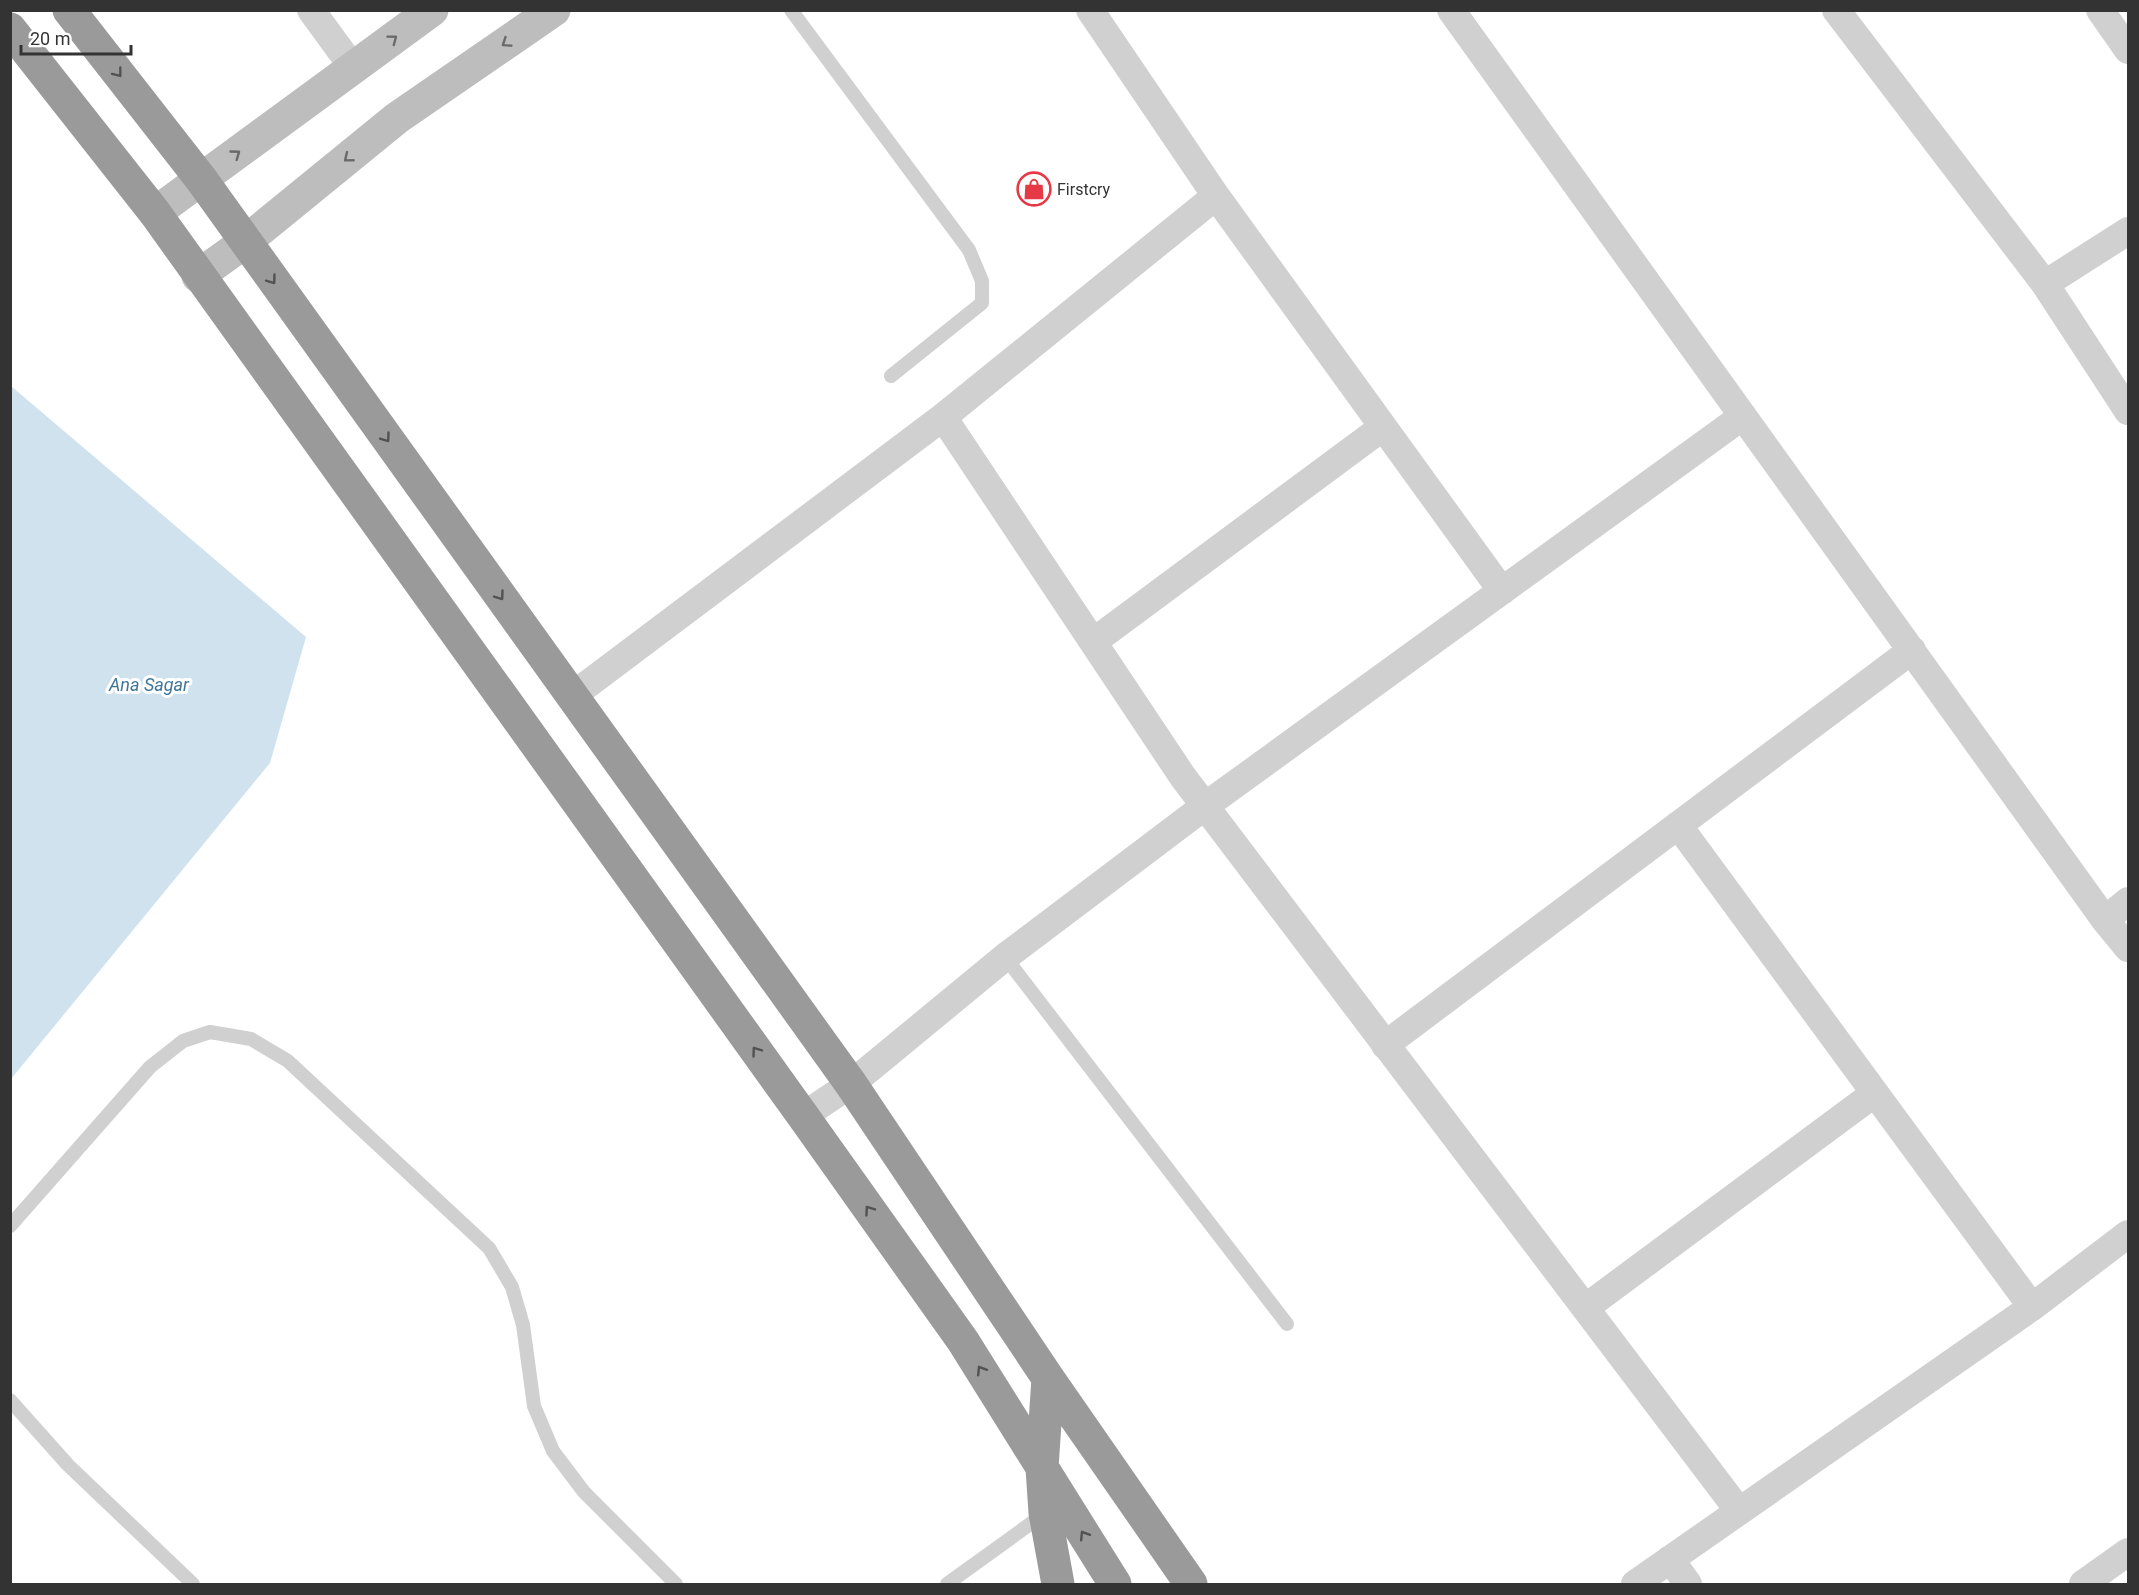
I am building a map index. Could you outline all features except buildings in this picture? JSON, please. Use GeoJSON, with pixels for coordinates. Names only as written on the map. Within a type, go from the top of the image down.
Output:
{"type":"FeatureCollection","features":[{"type":"Feature","properties":{"kind":"highway"},"geometry":{"type":"LineString","coordinates":[[69,10],[201,179],[851,1084],[1048,1378],[1191,1584]]}},
{"type":"Feature","properties":{"kind":"highway"},"geometry":{"type":"LineString","coordinates":[[10,29],[155,213],[963,1341],[1115,1584]]}},
{"type":"Feature","properties":{"kind":"highway"},"geometry":{"type":"LineString","coordinates":[[1048,1378],[1042,1468],[1045,1512],[1058,1584]]}},
{"type":"Feature","properties":{"kind":"street"},"geometry":{"type":"LineString","coordinates":[[311,10],[354,69]]}},
{"type":"Feature","properties":{"kind":"street"},"geometry":{"type":"LineString","coordinates":[[155,213],[432,10]]}},
{"type":"Feature","properties":{"kind":"street"},"geometry":{"type":"LineString","coordinates":[[198,276],[245,242],[397,118],[554,10]]}},
{"type":"Feature","properties":{"kind":"street"},"geometry":{"type":"LineString","coordinates":[[1090,10],[1216,196],[1502,591]]}},
{"type":"Feature","properties":{"kind":"street"},"geometry":{"type":"LineString","coordinates":[[1451,10],[2105,920],[2128,948]]}},
{"type":"Feature","properties":{"kind":"street"},"geometry":{"type":"LineString","coordinates":[[1836,10],[2045,284],[2128,411]]}},
{"type":"Feature","properties":{"kind":"street"},"geometry":{"type":"LineString","coordinates":[[2100,10],[2128,50]]}},
{"type":"Feature","properties":{"kind":"street"},"geometry":{"type":"LineString","coordinates":[[572,696],[943,417],[1216,196]]}},
{"type":"Feature","properties":{"kind":"street"},"geometry":{"type":"LineString","coordinates":[[2045,284],[2128,231]]}},
{"type":"Feature","properties":{"kind":"street"},"geometry":{"type":"LineString","coordinates":[[803,1116],[851,1084],[1005,957],[1205,806],[1743,416]]}},
{"type":"Feature","properties":{"kind":"street"},"geometry":{"type":"LineString","coordinates":[[943,417],[1205,806],[1739,1511]]}},
{"type":"Feature","properties":{"kind":"street"},"geometry":{"type":"LineString","coordinates":[[1093,642],[1383,427]]}},
{"type":"Feature","properties":{"kind":"street"},"geometry":{"type":"LineString","coordinates":[[1385,1045],[1912,650]]}},
{"type":"Feature","properties":{"kind":"street"},"geometry":{"type":"LineString","coordinates":[[1678,825],[2032,1307]]}},
{"type":"Feature","properties":{"kind":"street"},"geometry":{"type":"LineString","coordinates":[[2105,920],[2128,901]]}},
{"type":"Feature","properties":{"kind":"street"},"geometry":{"type":"LineString","coordinates":[[1585,1308],[1875,1093]]}},
{"type":"Feature","properties":{"kind":"street"},"geometry":{"type":"LineString","coordinates":[[1635,1584],[2032,1307],[2128,1234]]}},
{"type":"Feature","properties":{"kind":"street"},"geometry":{"type":"LineString","coordinates":[[2083,1584],[2128,1552]]}},
{"type":"Feature","properties":{"kind":"street"},"geometry":{"type":"LineString","coordinates":[[1670,1559],[1688,1584]]}},
{"type":"Feature","properties":{"kind":"lane"},"geometry":{"type":"LineString","coordinates":[[791,10],[969,250],[982,281],[982,303],[891,376]]}},
{"type":"Feature","properties":{"kind":"lane"},"geometry":{"type":"LineString","coordinates":[[1005,957],[1287,1324]]}},
{"type":"Feature","properties":{"kind":"lane"},"geometry":{"type":"LineString","coordinates":[[10,1226],[150,1067],[174,1047],[183,1041],[210,1032],[251,1039],[288,1061],[489,1248],[512,1287],[523,1325],[534,1406],[552,1451],[584,1492],[676,1584]]}},
{"type":"Feature","properties":{"kind":"lane"},"geometry":{"type":"LineString","coordinates":[[10,1400],[68,1465],[193,1584]]}},
{"type":"Feature","properties":{"kind":"lane"},"geometry":{"type":"LineString","coordinates":[[947,1584],[1045,1512]]}},
{"type":"Feature","properties":{"kind":"water","name":"Ana Sagar"},"geometry":{"type":"Polygon","coordinates":[[[11,386],[306,637],[270,763],[11,1079],[11,386]]]}},
{"type":"Feature","properties":{"kind":"place","name":"Firstcry"},"geometry":{"type":"Point","coordinates":[1034,189]}}]}
